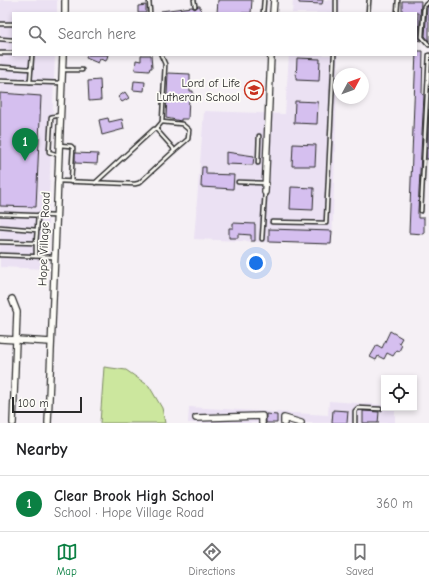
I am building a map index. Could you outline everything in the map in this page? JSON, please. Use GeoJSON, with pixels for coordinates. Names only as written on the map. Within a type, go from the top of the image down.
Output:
{"type":"FeatureCollection","features":[{"type":"Feature","properties":{"kind":"street"},"geometry":{"type":"LineString","coordinates":[[65,0],[65,12]]}},
{"type":"Feature","properties":{"kind":"street"},"geometry":{"type":"LineString","coordinates":[[273,12],[274,0]]}},
{"type":"Feature","properties":{"kind":"street","name":"Hope Village Road"},"geometry":{"type":"LineString","coordinates":[[48,423],[63,56]]}},
{"type":"Feature","properties":{"kind":"street"},"geometry":{"type":"LineString","coordinates":[[265,192],[271,56]]}},
{"type":"Feature","properties":{"kind":"street"},"geometry":{"type":"LineString","coordinates":[[12,299],[17,312],[13,423]]}},
{"type":"Feature","properties":{"kind":"street"},"geometry":{"type":"LineString","coordinates":[[0,339],[51,342]]}},
{"type":"Feature","properties":{"kind":"street"},"geometry":{"type":"LineString","coordinates":[[196,418],[262,416],[262,423]]}},
{"type":"Feature","properties":{"kind":"street"},"geometry":{"type":"LineString","coordinates":[[284,423],[284,418],[301,423]]}},
{"type":"Feature","properties":{"kind":"lane"},"geometry":{"type":"LineString","coordinates":[[149,0],[150,12]]}},
{"type":"Feature","properties":{"kind":"lane"},"geometry":{"type":"LineString","coordinates":[[194,0],[195,6]]}},
{"type":"Feature","properties":{"kind":"lane"},"geometry":{"type":"LineString","coordinates":[[263,12],[264,0]]}},
{"type":"Feature","properties":{"kind":"lane"},"geometry":{"type":"LineString","coordinates":[[336,0],[336,12]]}},
{"type":"Feature","properties":{"kind":"lane"},"geometry":{"type":"LineString","coordinates":[[368,12],[369,0]]}},
{"type":"Feature","properties":{"kind":"lane"},"geometry":{"type":"LineString","coordinates":[[397,12],[398,0]]}},
{"type":"Feature","properties":{"kind":"lane"},"geometry":{"type":"LineString","coordinates":[[429,2],[424,6],[422,38],[429,45]]}},
{"type":"Feature","properties":{"kind":"lane"},"geometry":{"type":"LineString","coordinates":[[0,24],[12,24]]}},
{"type":"Feature","properties":{"kind":"lane"},"geometry":{"type":"LineString","coordinates":[[0,39],[12,40]]}},
{"type":"Feature","properties":{"kind":"lane"},"geometry":{"type":"LineString","coordinates":[[0,53],[12,53]]}},
{"type":"Feature","properties":{"kind":"lane"},"geometry":{"type":"LineString","coordinates":[[30,82],[32,56]]}},
{"type":"Feature","properties":{"kind":"lane"},"geometry":{"type":"LineString","coordinates":[[95,183],[162,122],[165,64],[161,56]]}},
{"type":"Feature","properties":{"kind":"lane"},"geometry":{"type":"LineString","coordinates":[[272,222],[326,223],[334,56]]}},
{"type":"Feature","properties":{"kind":"lane"},"geometry":{"type":"LineString","coordinates":[[421,211],[429,56]]}},
{"type":"Feature","properties":{"kind":"lane"},"geometry":{"type":"LineString","coordinates":[[0,67],[31,69]]}},
{"type":"Feature","properties":{"kind":"lane"},"geometry":{"type":"LineString","coordinates":[[62,70],[82,70]]}},
{"type":"Feature","properties":{"kind":"lane"},"geometry":{"type":"LineString","coordinates":[[0,81],[61,83]]}},
{"type":"Feature","properties":{"kind":"lane"},"geometry":{"type":"LineString","coordinates":[[58,155],[49,152],[51,118],[60,115]]}},
{"type":"Feature","properties":{"kind":"lane"},"geometry":{"type":"LineString","coordinates":[[57,181],[139,183],[188,139],[189,130],[182,124],[162,122]]}},
{"type":"Feature","properties":{"kind":"lane"},"geometry":{"type":"LineString","coordinates":[[156,129],[174,151]]}},
{"type":"Feature","properties":{"kind":"lane"},"geometry":{"type":"LineString","coordinates":[[258,163],[259,136]]}},
{"type":"Feature","properties":{"kind":"lane"},"geometry":{"type":"LineString","coordinates":[[59,145],[72,146],[73,148],[71,182]]}},
{"type":"Feature","properties":{"kind":"lane"},"geometry":{"type":"LineString","coordinates":[[258,156],[267,156]]}},
{"type":"Feature","properties":{"kind":"lane"},"geometry":{"type":"LineString","coordinates":[[238,182],[266,183]]}},
{"type":"Feature","properties":{"kind":"lane"},"geometry":{"type":"LineString","coordinates":[[262,239],[265,192]]}},
{"type":"Feature","properties":{"kind":"lane"},"geometry":{"type":"LineString","coordinates":[[0,214],[56,216]]}},
{"type":"Feature","properties":{"kind":"lane"},"geometry":{"type":"LineString","coordinates":[[36,256],[38,216]]}},
{"type":"Feature","properties":{"kind":"lane"},"geometry":{"type":"LineString","coordinates":[[0,227],[37,230]]}},
{"type":"Feature","properties":{"kind":"lane"},"geometry":{"type":"LineString","coordinates":[[0,242],[36,243]]}},
{"type":"Feature","properties":{"kind":"lane"},"geometry":{"type":"LineString","coordinates":[[0,255],[55,257]]}},
{"type":"Feature","properties":{"kind":"lane"},"geometry":{"type":"LineString","coordinates":[[355,423],[355,411],[358,408],[380,409]]}},
{"type":"Feature","properties":{"kind":"shaded area"},"geometry":{"type":"Polygon","coordinates":[[[0,0],[57,0],[57,12],[12,12],[12,56],[55,56],[46,269],[0,267],[0,0]]]}},
{"type":"Feature","properties":{"kind":"shaded area"},"geometry":{"type":"Polygon","coordinates":[[[293,0],[340,0],[340,12],[292,12],[293,0]]]}},
{"type":"Feature","properties":{"kind":"shaded area"},"geometry":{"type":"Polygon","coordinates":[[[289,56],[338,56],[338,68],[333,68],[333,104],[336,104],[332,245],[194,239],[204,111],[285,114],[289,56]]]}},
{"type":"Feature","properties":{"kind":"shaded area"},"geometry":{"type":"Polygon","coordinates":[[[329,401],[381,405],[381,411],[395,411],[395,423],[188,423],[189,407],[328,415],[329,401]]]}},
{"type":"Feature","properties":{"kind":"green space"},"geometry":{"type":"Polygon","coordinates":[[[104,367],[126,370],[149,386],[162,408],[165,423],[100,423],[104,367]]]}},
{"type":"Feature","properties":{"kind":"building"},"geometry":{"type":"Polygon","coordinates":[[[218,0],[252,0],[251,12],[217,12],[218,0]]]}},
{"type":"Feature","properties":{"kind":"building"},"geometry":{"type":"Polygon","coordinates":[[[299,0],[323,0],[322,4],[299,3],[299,0]]]}},
{"type":"Feature","properties":{"kind":"building"},"geometry":{"type":"Polygon","coordinates":[[[402,1],[421,1],[419,37],[421,41],[417,40],[418,13],[402,12],[402,1]]]}},
{"type":"Feature","properties":{"kind":"building"},"geometry":{"type":"Polygon","coordinates":[[[146,5],[146,12],[138,12],[138,6],[146,5]]]}},
{"type":"Feature","properties":{"kind":"building"},"geometry":{"type":"Polygon","coordinates":[[[200,6],[201,12],[161,11],[192,7],[195,9],[200,6]]]}},
{"type":"Feature","properties":{"kind":"building"},"geometry":{"type":"Polygon","coordinates":[[[429,6],[429,41],[425,36],[427,7],[429,6]]]}},
{"type":"Feature","properties":{"kind":"building"},"geometry":{"type":"Polygon","coordinates":[[[417,51],[423,51],[422,94],[424,95],[418,218],[424,218],[424,234],[409,233],[416,56],[417,51]]]}},
{"type":"Feature","properties":{"kind":"building"},"geometry":{"type":"Polygon","coordinates":[[[87,56],[108,56],[106,61],[100,59],[98,63],[86,58],[87,56]]]}},
{"type":"Feature","properties":{"kind":"building"},"geometry":{"type":"Polygon","coordinates":[[[141,56],[151,56],[152,68],[150,68],[149,71],[135,70],[136,60],[141,61],[141,56]]]}},
{"type":"Feature","properties":{"kind":"building"},"geometry":{"type":"Polygon","coordinates":[[[297,58],[320,59],[319,81],[296,80],[297,58]]]}},
{"type":"Feature","properties":{"kind":"building"},"geometry":{"type":"Polygon","coordinates":[[[168,73],[190,74],[190,91],[193,91],[193,97],[189,97],[188,119],[181,119],[181,121],[166,118],[168,73]]]}},
{"type":"Feature","properties":{"kind":"building"},"geometry":{"type":"Polygon","coordinates":[[[100,80],[101,100],[89,101],[88,81],[100,80]]]}},
{"type":"Feature","properties":{"kind":"building"},"geometry":{"type":"Polygon","coordinates":[[[134,81],[145,82],[144,91],[133,90],[134,81]]]}},
{"type":"Feature","properties":{"kind":"building"},"geometry":{"type":"Polygon","coordinates":[[[125,92],[129,98],[122,102],[118,97],[125,92]]]}},
{"type":"Feature","properties":{"kind":"building"},"geometry":{"type":"Polygon","coordinates":[[[0,93],[41,96],[36,207],[0,206],[0,93]]]}},
{"type":"Feature","properties":{"kind":"building"},"geometry":{"type":"Polygon","coordinates":[[[295,101],[318,102],[317,124],[294,123],[295,101]]]}},
{"type":"Feature","properties":{"kind":"building"},"geometry":{"type":"Polygon","coordinates":[[[429,109],[429,159],[426,159],[429,109]]]}},
{"type":"Feature","properties":{"kind":"building"},"geometry":{"type":"Polygon","coordinates":[[[108,118],[109,122],[122,119],[124,129],[102,135],[99,120],[108,118]]]}},
{"type":"Feature","properties":{"kind":"building"},"geometry":{"type":"Polygon","coordinates":[[[293,144],[316,145],[315,166],[292,166],[293,144]]]}},
{"type":"Feature","properties":{"kind":"building"},"geometry":{"type":"Polygon","coordinates":[[[226,152],[254,156],[253,165],[226,164],[226,152]]]}},
{"type":"Feature","properties":{"kind":"building"},"geometry":{"type":"Polygon","coordinates":[[[75,153],[98,154],[97,164],[75,163],[75,153]]]}},
{"type":"Feature","properties":{"kind":"building"},"geometry":{"type":"Polygon","coordinates":[[[202,167],[206,167],[206,174],[234,175],[233,189],[201,187],[202,167]]]}},
{"type":"Feature","properties":{"kind":"building"},"geometry":{"type":"Polygon","coordinates":[[[291,187],[314,188],[313,210],[290,209],[291,187]]]}},
{"type":"Feature","properties":{"kind":"building"},"geometry":{"type":"Polygon","coordinates":[[[233,223],[255,224],[255,241],[251,241],[251,235],[238,234],[238,238],[229,238],[229,228],[233,228],[233,223]]]}},
{"type":"Feature","properties":{"kind":"building"},"geometry":{"type":"Polygon","coordinates":[[[269,229],[332,231],[331,244],[269,242],[269,229]]]}},
{"type":"Feature","properties":{"kind":"building"},"geometry":{"type":"Polygon","coordinates":[[[390,331],[402,338],[399,343],[402,345],[399,351],[397,350],[393,356],[387,353],[384,359],[378,356],[376,360],[370,357],[377,345],[382,348],[390,331]]]}},
{"type":"Feature","properties":{"kind":"building"},"geometry":{"type":"Polygon","coordinates":[[[333,410],[348,411],[347,423],[332,423],[333,410]]]}},
{"type":"Feature","properties":{"kind":"building"},"geometry":{"type":"Polygon","coordinates":[[[363,411],[379,412],[378,423],[363,423],[363,411]]]}},
{"type":"Feature","properties":{"kind":"building"},"geometry":{"type":"Polygon","coordinates":[[[266,414],[277,415],[277,423],[266,423],[266,414]]]}},
{"type":"Feature","properties":{"kind":"place","name":"Lord of Life Lutheran School"},"geometry":{"type":"Point","coordinates":[254,90]}},
{"type":"Feature","properties":{"kind":"place","name":"Clear Brook High School"},"geometry":{"type":"Point","coordinates":[25,161]}}]}
